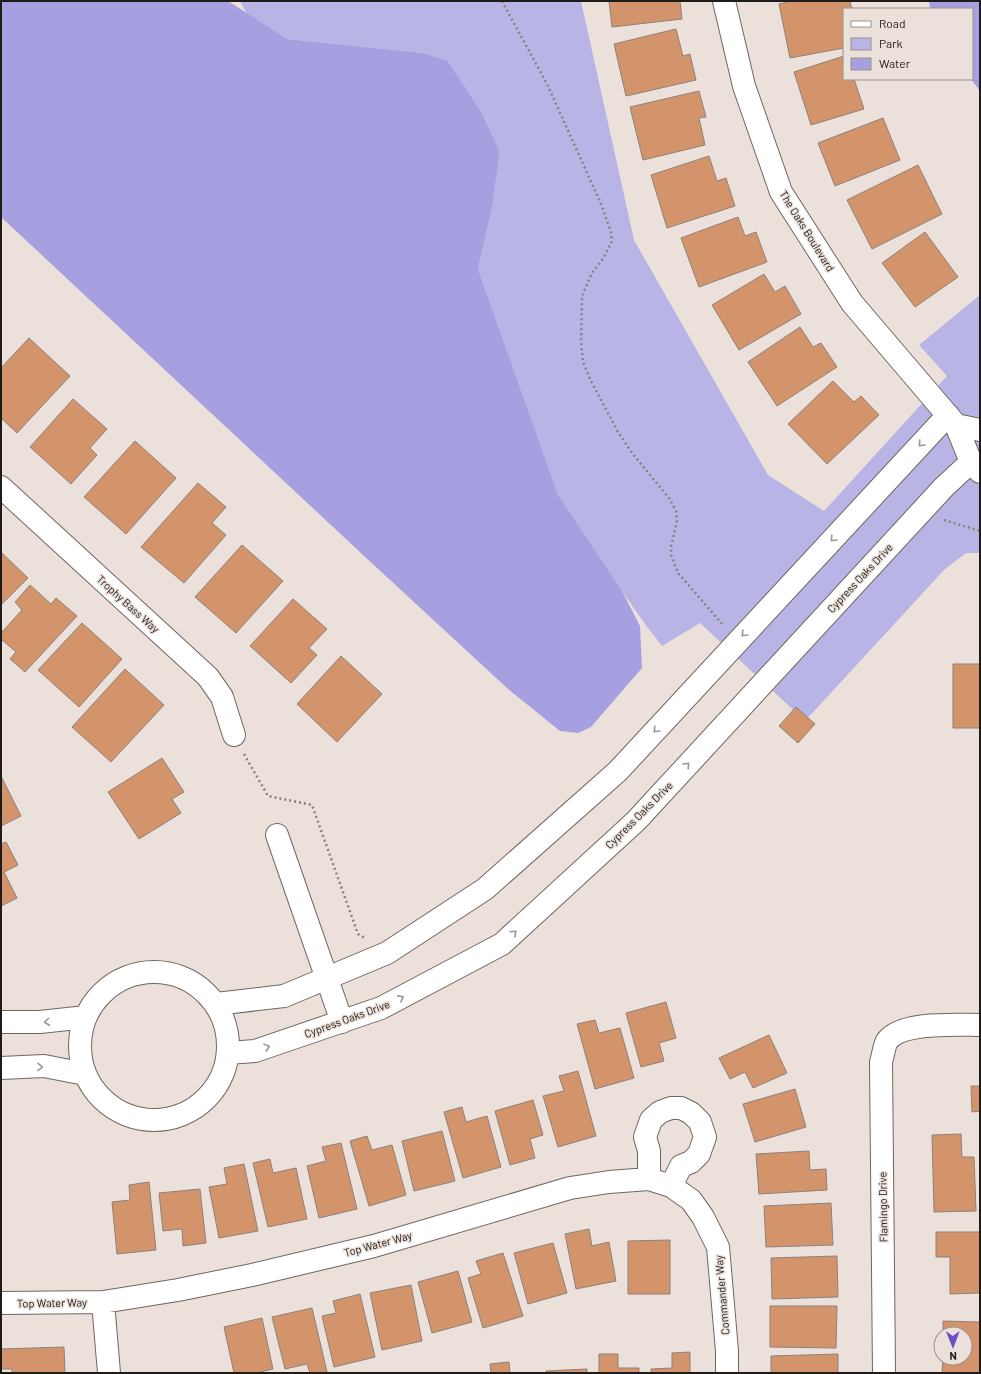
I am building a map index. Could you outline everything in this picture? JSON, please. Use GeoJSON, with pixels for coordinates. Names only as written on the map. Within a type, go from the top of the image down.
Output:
{"type":"FeatureCollection","features":[{"type":"Feature","properties":{"kind":"street","name":"The Oaks Boulevard"},"geometry":{"type":"LineString","coordinates":[[724,1],[744,86],[781,192],[852,303],[952,420],[975,467]]}},
{"type":"Feature","properties":{"kind":"street"},"geometry":{"type":"LineString","coordinates":[[216,1004],[284,996],[387,953],[485,889],[618,771],[738,642],[952,420],[980,430]]}},
{"type":"Feature","properties":{"kind":"street","name":"Cypress Oaks Drive"},"geometry":{"type":"LineString","coordinates":[[228,1054],[255,1051],[381,1008],[502,944],[636,821],[920,512],[944,487],[975,467]]}},
{"type":"Feature","properties":{"kind":"street","name":"Trophy Bass Way"},"geometry":{"type":"LineString","coordinates":[[1,488],[208,677],[222,697],[234,735]]}},
{"type":"Feature","properties":{"kind":"street"},"geometry":{"type":"LineString","coordinates":[[277,835],[342,1022]]}},
{"type":"Feature","properties":{"kind":"street"},"geometry":{"type":"LineString","coordinates":[[158,972],[180,976],[200,988],[216,1004],[226,1028],[228,1054],[222,1077],[208,1097],[188,1112],[165,1119],[140,1119],[117,1110],[98,1095],[85,1074],[80,1055],[81,1036],[86,1017],[98,998],[115,983],[136,974],[158,972]]}},
{"type":"Feature","properties":{"kind":"street"},"geometry":{"type":"LineString","coordinates":[[1,1022],[40,1022],[86,1017]]}},
{"type":"Feature","properties":{"kind":"street","name":"Flamingo Drive"},"geometry":{"type":"LineString","coordinates":[[884,1373],[881,1062],[887,1041],[899,1032],[926,1025],[980,1025]]}},
{"type":"Feature","properties":{"kind":"street"},"geometry":{"type":"LineString","coordinates":[[1,1068],[44,1066],[85,1074]]}},
{"type":"Feature","properties":{"kind":"street"},"geometry":{"type":"LineString","coordinates":[[649,1179],[649,1151],[645,1138],[651,1120],[660,1112],[671,1108],[681,1108],[691,1113],[700,1122],[705,1137],[699,1154],[691,1162],[681,1166],[670,1186]]}},
{"type":"Feature","properties":{"kind":"street","name":"Commander Way"},"geometry":{"type":"LineString","coordinates":[[649,1179],[670,1186],[691,1200],[718,1247],[727,1351],[727,1373]]}},
{"type":"Feature","properties":{"kind":"street","name":"Top Water Way"},"geometry":{"type":"LineString","coordinates":[[1,1303],[104,1302],[178,1290],[252,1275],[374,1246],[570,1188],[609,1182],[649,1179]]}},
{"type":"Feature","properties":{"kind":"street","name":"Top Water Way"},"geometry":{"type":"LineString","coordinates":[[104,1302],[109,1373]]}},
{"type":"Feature","properties":{"kind":"path"},"geometry":{"type":"LineString","coordinates":[[502,1],[548,86],[601,204],[611,232],[612,241],[603,259],[592,273],[582,296],[581,342],[583,362],[591,381],[618,432],[632,453],[669,498],[676,511],[677,521],[671,547],[671,555],[678,573],[738,642]]}},
{"type":"Feature","properties":{"kind":"path"},"geometry":{"type":"LineString","coordinates":[[920,512],[980,532]]}},
{"type":"Feature","properties":{"kind":"path"},"geometry":{"type":"LineString","coordinates":[[234,735],[268,796],[312,804],[358,934],[387,953]]}},
{"type":"Feature","properties":{"kind":"green space"},"geometry":{"type":"Polygon","coordinates":[[[240,1],[581,1],[634,240],[768,475],[824,511],[947,376],[919,345],[980,295],[980,553],[966,553],[944,570],[805,721],[700,623],[662,646],[561,504],[558,496],[478,269],[492,208],[500,152],[482,113],[448,61],[422,53],[287,39],[247,14],[240,1]]]}},
{"type":"Feature","properties":{"kind":"water"},"geometry":{"type":"Polygon","coordinates":[[[1,1],[228,1],[287,39],[423,53],[448,61],[482,113],[500,152],[492,208],[478,269],[558,495],[622,591],[640,626],[642,668],[591,727],[578,733],[560,731],[508,689],[1,217],[1,1]]]}},
{"type":"Feature","properties":{"kind":"water"},"geometry":{"type":"Polygon","coordinates":[[[929,1],[980,1],[980,91],[972,80],[973,80],[973,8],[930,8],[929,1]]]}},
{"type":"Feature","properties":{"kind":"building"},"geometry":{"type":"Polygon","coordinates":[[[609,1],[680,1],[682,19],[612,27],[609,1]]]}},
{"type":"Feature","properties":{"kind":"building"},"geometry":{"type":"Polygon","coordinates":[[[792,1],[850,1],[852,8],[843,8],[843,48],[790,58],[779,4],[792,1]]]}},
{"type":"Feature","properties":{"kind":"building"},"geometry":{"type":"Polygon","coordinates":[[[676,29],[683,56],[690,54],[696,80],[626,96],[614,44],[676,29]]]}},
{"type":"Feature","properties":{"kind":"building"},"geometry":{"type":"Polygon","coordinates":[[[843,56],[843,80],[854,80],[864,109],[811,125],[794,72],[843,56]]]}},
{"type":"Feature","properties":{"kind":"building"},"geometry":{"type":"Polygon","coordinates":[[[699,91],[706,117],[699,118],[705,145],[643,160],[630,107],[699,91]]]}},
{"type":"Feature","properties":{"kind":"building"},"geometry":{"type":"Polygon","coordinates":[[[883,118],[900,160],[835,186],[818,143],[883,118]]]}},
{"type":"Feature","properties":{"kind":"building"},"geometry":{"type":"Polygon","coordinates":[[[709,156],[717,181],[726,178],[735,206],[667,228],[651,175],[709,156]]]}},
{"type":"Feature","properties":{"kind":"building"},"geometry":{"type":"Polygon","coordinates":[[[918,165],[942,214],[872,249],[847,200],[918,165]]]}},
{"type":"Feature","properties":{"kind":"building"},"geometry":{"type":"Polygon","coordinates":[[[738,217],[745,236],[756,232],[767,262],[699,287],[681,238],[738,217]]]}},
{"type":"Feature","properties":{"kind":"building"},"geometry":{"type":"Polygon","coordinates":[[[925,232],[958,277],[915,307],[882,263],[925,232]]]}},
{"type":"Feature","properties":{"kind":"building"},"geometry":{"type":"Polygon","coordinates":[[[764,274],[775,292],[785,286],[801,314],[739,350],[712,305],[764,274]]]}},
{"type":"Feature","properties":{"kind":"building"},"geometry":{"type":"Polygon","coordinates":[[[800,327],[813,347],[821,343],[837,367],[777,406],[748,362],[800,327]]]}},
{"type":"Feature","properties":{"kind":"building"},"geometry":{"type":"Polygon","coordinates":[[[29,338],[70,376],[17,433],[1,418],[1,368],[29,338]]]}},
{"type":"Feature","properties":{"kind":"building"},"geometry":{"type":"Polygon","coordinates":[[[833,381],[854,402],[861,396],[879,415],[827,464],[788,424],[833,381]]]}},
{"type":"Feature","properties":{"kind":"building"},"geometry":{"type":"Polygon","coordinates":[[[73,399],[107,429],[90,448],[97,455],[71,484],[30,447],[73,399]]]}},
{"type":"Feature","properties":{"kind":"building"},"geometry":{"type":"Polygon","coordinates":[[[135,441],[176,478],[126,534],[84,497],[135,441]]]}},
{"type":"Feature","properties":{"kind":"building"},"geometry":{"type":"Polygon","coordinates":[[[198,483],[226,507],[212,523],[226,535],[184,583],[141,547],[198,483]]]}},
{"type":"Feature","properties":{"kind":"building"},"geometry":{"type":"Polygon","coordinates":[[[242,545],[283,581],[236,633],[195,597],[242,545]]]}},
{"type":"Feature","properties":{"kind":"building"},"geometry":{"type":"Polygon","coordinates":[[[1,552],[28,578],[1,605],[1,552]]]}},
{"type":"Feature","properties":{"kind":"building"},"geometry":{"type":"Polygon","coordinates":[[[30,585],[51,604],[56,598],[77,616],[25,672],[10,659],[16,652],[1,639],[1,633],[22,610],[15,602],[30,585]]]}},
{"type":"Feature","properties":{"kind":"building"},"geometry":{"type":"Polygon","coordinates":[[[293,599],[327,629],[309,648],[317,655],[291,683],[250,646],[293,599]]]}},
{"type":"Feature","properties":{"kind":"building"},"geometry":{"type":"Polygon","coordinates":[[[82,623],[122,659],[79,707],[38,670],[82,623]]]}},
{"type":"Feature","properties":{"kind":"building"},"geometry":{"type":"Polygon","coordinates":[[[341,656],[382,694],[337,742],[297,704],[341,656]]]}},
{"type":"Feature","properties":{"kind":"building"},"geometry":{"type":"Polygon","coordinates":[[[953,664],[980,664],[980,728],[953,728],[953,664]]]}},
{"type":"Feature","properties":{"kind":"building"},"geometry":{"type":"Polygon","coordinates":[[[125,669],[164,705],[111,762],[72,727],[125,669]]]}},
{"type":"Feature","properties":{"kind":"building"},"geometry":{"type":"Polygon","coordinates":[[[796,707],[815,724],[798,743],[779,726],[796,707]]]}},
{"type":"Feature","properties":{"kind":"building"},"geometry":{"type":"Polygon","coordinates":[[[162,758],[184,792],[172,799],[181,813],[139,839],[108,792],[162,758]]]}},
{"type":"Feature","properties":{"kind":"building"},"geometry":{"type":"Polygon","coordinates":[[[1,776],[21,816],[1,826],[1,776]]]}},
{"type":"Feature","properties":{"kind":"building"},"geometry":{"type":"Polygon","coordinates":[[[6,842],[18,865],[4,872],[17,898],[1,906],[1,844],[6,842]]]}},
{"type":"Feature","properties":{"kind":"building"},"geometry":{"type":"Polygon","coordinates":[[[666,1002],[676,1038],[659,1043],[664,1061],[641,1067],[626,1013],[666,1002]]]}},
{"type":"Feature","properties":{"kind":"building"},"geometry":{"type":"Polygon","coordinates":[[[595,1020],[599,1033],[620,1028],[634,1078],[595,1089],[577,1024],[595,1020]]]}},
{"type":"Feature","properties":{"kind":"building"},"geometry":{"type":"Polygon","coordinates":[[[769,1035],[787,1073],[753,1088],[745,1072],[730,1079],[719,1058],[769,1035]]]}},
{"type":"Feature","properties":{"kind":"building"},"geometry":{"type":"Polygon","coordinates":[[[578,1071],[596,1136],[558,1147],[543,1096],[564,1091],[559,1076],[578,1071]]]}},
{"type":"Feature","properties":{"kind":"building"},"geometry":{"type":"Polygon","coordinates":[[[971,1086],[980,1086],[980,1111],[972,1112],[971,1086]]]}},
{"type":"Feature","properties":{"kind":"building"},"geometry":{"type":"Polygon","coordinates":[[[795,1089],[806,1127],[755,1142],[743,1104],[795,1089]]]}},
{"type":"Feature","properties":{"kind":"building"},"geometry":{"type":"Polygon","coordinates":[[[533,1100],[543,1135],[530,1139],[535,1158],[510,1165],[495,1111],[533,1100]]]}},
{"type":"Feature","properties":{"kind":"building"},"geometry":{"type":"Polygon","coordinates":[[[462,1107],[466,1122],[487,1116],[501,1167],[463,1178],[444,1112],[462,1107]]]}},
{"type":"Feature","properties":{"kind":"building"},"geometry":{"type":"Polygon","coordinates":[[[442,1131],[455,1181],[414,1191],[402,1141],[442,1131]]]}},
{"type":"Feature","properties":{"kind":"building"},"geometry":{"type":"Polygon","coordinates":[[[961,1134],[962,1157],[974,1157],[976,1211],[934,1212],[932,1135],[961,1134]]]}},
{"type":"Feature","properties":{"kind":"building"},"geometry":{"type":"Polygon","coordinates":[[[367,1136],[372,1150],[392,1145],[406,1195],[369,1206],[350,1141],[367,1136]]]}},
{"type":"Feature","properties":{"kind":"building"},"geometry":{"type":"Polygon","coordinates":[[[341,1143],[357,1209],[319,1218],[307,1166],[326,1161],[322,1147],[341,1143]]]}},
{"type":"Feature","properties":{"kind":"building"},"geometry":{"type":"Polygon","coordinates":[[[809,1151],[810,1170],[826,1169],[827,1190],[759,1194],[756,1154],[809,1151]]]}},
{"type":"Feature","properties":{"kind":"building"},"geometry":{"type":"Polygon","coordinates":[[[270,1159],[273,1173],[296,1168],[307,1219],[268,1227],[253,1163],[270,1159]]]}},
{"type":"Feature","properties":{"kind":"building"},"geometry":{"type":"Polygon","coordinates":[[[244,1164],[258,1231],[219,1238],[209,1187],[227,1184],[224,1168],[244,1164]]]}},
{"type":"Feature","properties":{"kind":"building"},"geometry":{"type":"Polygon","coordinates":[[[149,1182],[156,1250],[117,1254],[112,1202],[130,1200],[129,1185],[149,1182]]]}},
{"type":"Feature","properties":{"kind":"building"},"geometry":{"type":"Polygon","coordinates":[[[200,1189],[206,1243],[183,1246],[182,1229],[163,1231],[159,1193],[200,1189]]]}},
{"type":"Feature","properties":{"kind":"building"},"geometry":{"type":"Polygon","coordinates":[[[831,1203],[833,1245],[766,1247],[764,1206],[831,1203]]]}},
{"type":"Feature","properties":{"kind":"building"},"geometry":{"type":"Polygon","coordinates":[[[589,1229],[592,1246],[609,1242],[616,1281],[576,1289],[565,1234],[589,1229]]]}},
{"type":"Feature","properties":{"kind":"building"},"geometry":{"type":"Polygon","coordinates":[[[936,1232],[980,1232],[980,1293],[950,1294],[950,1257],[936,1257],[936,1232]]]}},
{"type":"Feature","properties":{"kind":"building"},"geometry":{"type":"Polygon","coordinates":[[[670,1240],[670,1294],[628,1294],[628,1241],[670,1240]]]}},
{"type":"Feature","properties":{"kind":"building"},"geometry":{"type":"Polygon","coordinates":[[[553,1243],[567,1293],[528,1304],[514,1253],[553,1243]]]}},
{"type":"Feature","properties":{"kind":"building"},"geometry":{"type":"Polygon","coordinates":[[[503,1253],[523,1316],[483,1328],[468,1278],[481,1274],[476,1261],[503,1253]]]}},
{"type":"Feature","properties":{"kind":"building"},"geometry":{"type":"Polygon","coordinates":[[[837,1256],[838,1297],[772,1299],[771,1258],[837,1256]]]}},
{"type":"Feature","properties":{"kind":"building"},"geometry":{"type":"Polygon","coordinates":[[[458,1271],[472,1322],[432,1333],[418,1282],[458,1271]]]}},
{"type":"Feature","properties":{"kind":"building"},"geometry":{"type":"Polygon","coordinates":[[[411,1285],[422,1341],[382,1350],[370,1293],[411,1285]]]}},
{"type":"Feature","properties":{"kind":"building"},"geometry":{"type":"Polygon","coordinates":[[[360,1294],[375,1357],[334,1367],[322,1316],[336,1313],[333,1301],[360,1294]]]}},
{"type":"Feature","properties":{"kind":"building"},"geometry":{"type":"Polygon","coordinates":[[[770,1306],[837,1306],[836,1348],[770,1347],[770,1306]]]}},
{"type":"Feature","properties":{"kind":"building"},"geometry":{"type":"Polygon","coordinates":[[[312,1308],[327,1372],[310,1373],[307,1364],[285,1369],[272,1317],[312,1308]]]}},
{"type":"Feature","properties":{"kind":"building"},"geometry":{"type":"Polygon","coordinates":[[[262,1318],[273,1369],[256,1373],[234,1373],[224,1327],[262,1318]]]}},
{"type":"Feature","properties":{"kind":"building"},"geometry":{"type":"Polygon","coordinates":[[[943,1321],[980,1322],[980,1373],[942,1373],[942,1366],[973,1366],[973,1326],[943,1326],[943,1321]]]}},
{"type":"Feature","properties":{"kind":"building"},"geometry":{"type":"Polygon","coordinates":[[[64,1347],[65,1373],[12,1373],[12,1369],[1,1369],[1,1349],[64,1347]]]}},
{"type":"Feature","properties":{"kind":"building"},"geometry":{"type":"Polygon","coordinates":[[[690,1352],[690,1373],[651,1373],[651,1369],[672,1368],[672,1353],[690,1352]]]}},
{"type":"Feature","properties":{"kind":"building"},"geometry":{"type":"Polygon","coordinates":[[[599,1354],[618,1354],[618,1368],[639,1368],[639,1373],[599,1373],[599,1354]]]}},
{"type":"Feature","properties":{"kind":"building"},"geometry":{"type":"Polygon","coordinates":[[[838,1354],[838,1373],[771,1373],[771,1356],[838,1354]]]}},
{"type":"Feature","properties":{"kind":"building"},"geometry":{"type":"Polygon","coordinates":[[[509,1362],[510,1373],[491,1373],[490,1364],[509,1362]]]}},
{"type":"Feature","properties":{"kind":"building"},"geometry":{"type":"Polygon","coordinates":[[[587,1369],[587,1373],[546,1373],[546,1371],[587,1369]]]}}]}
